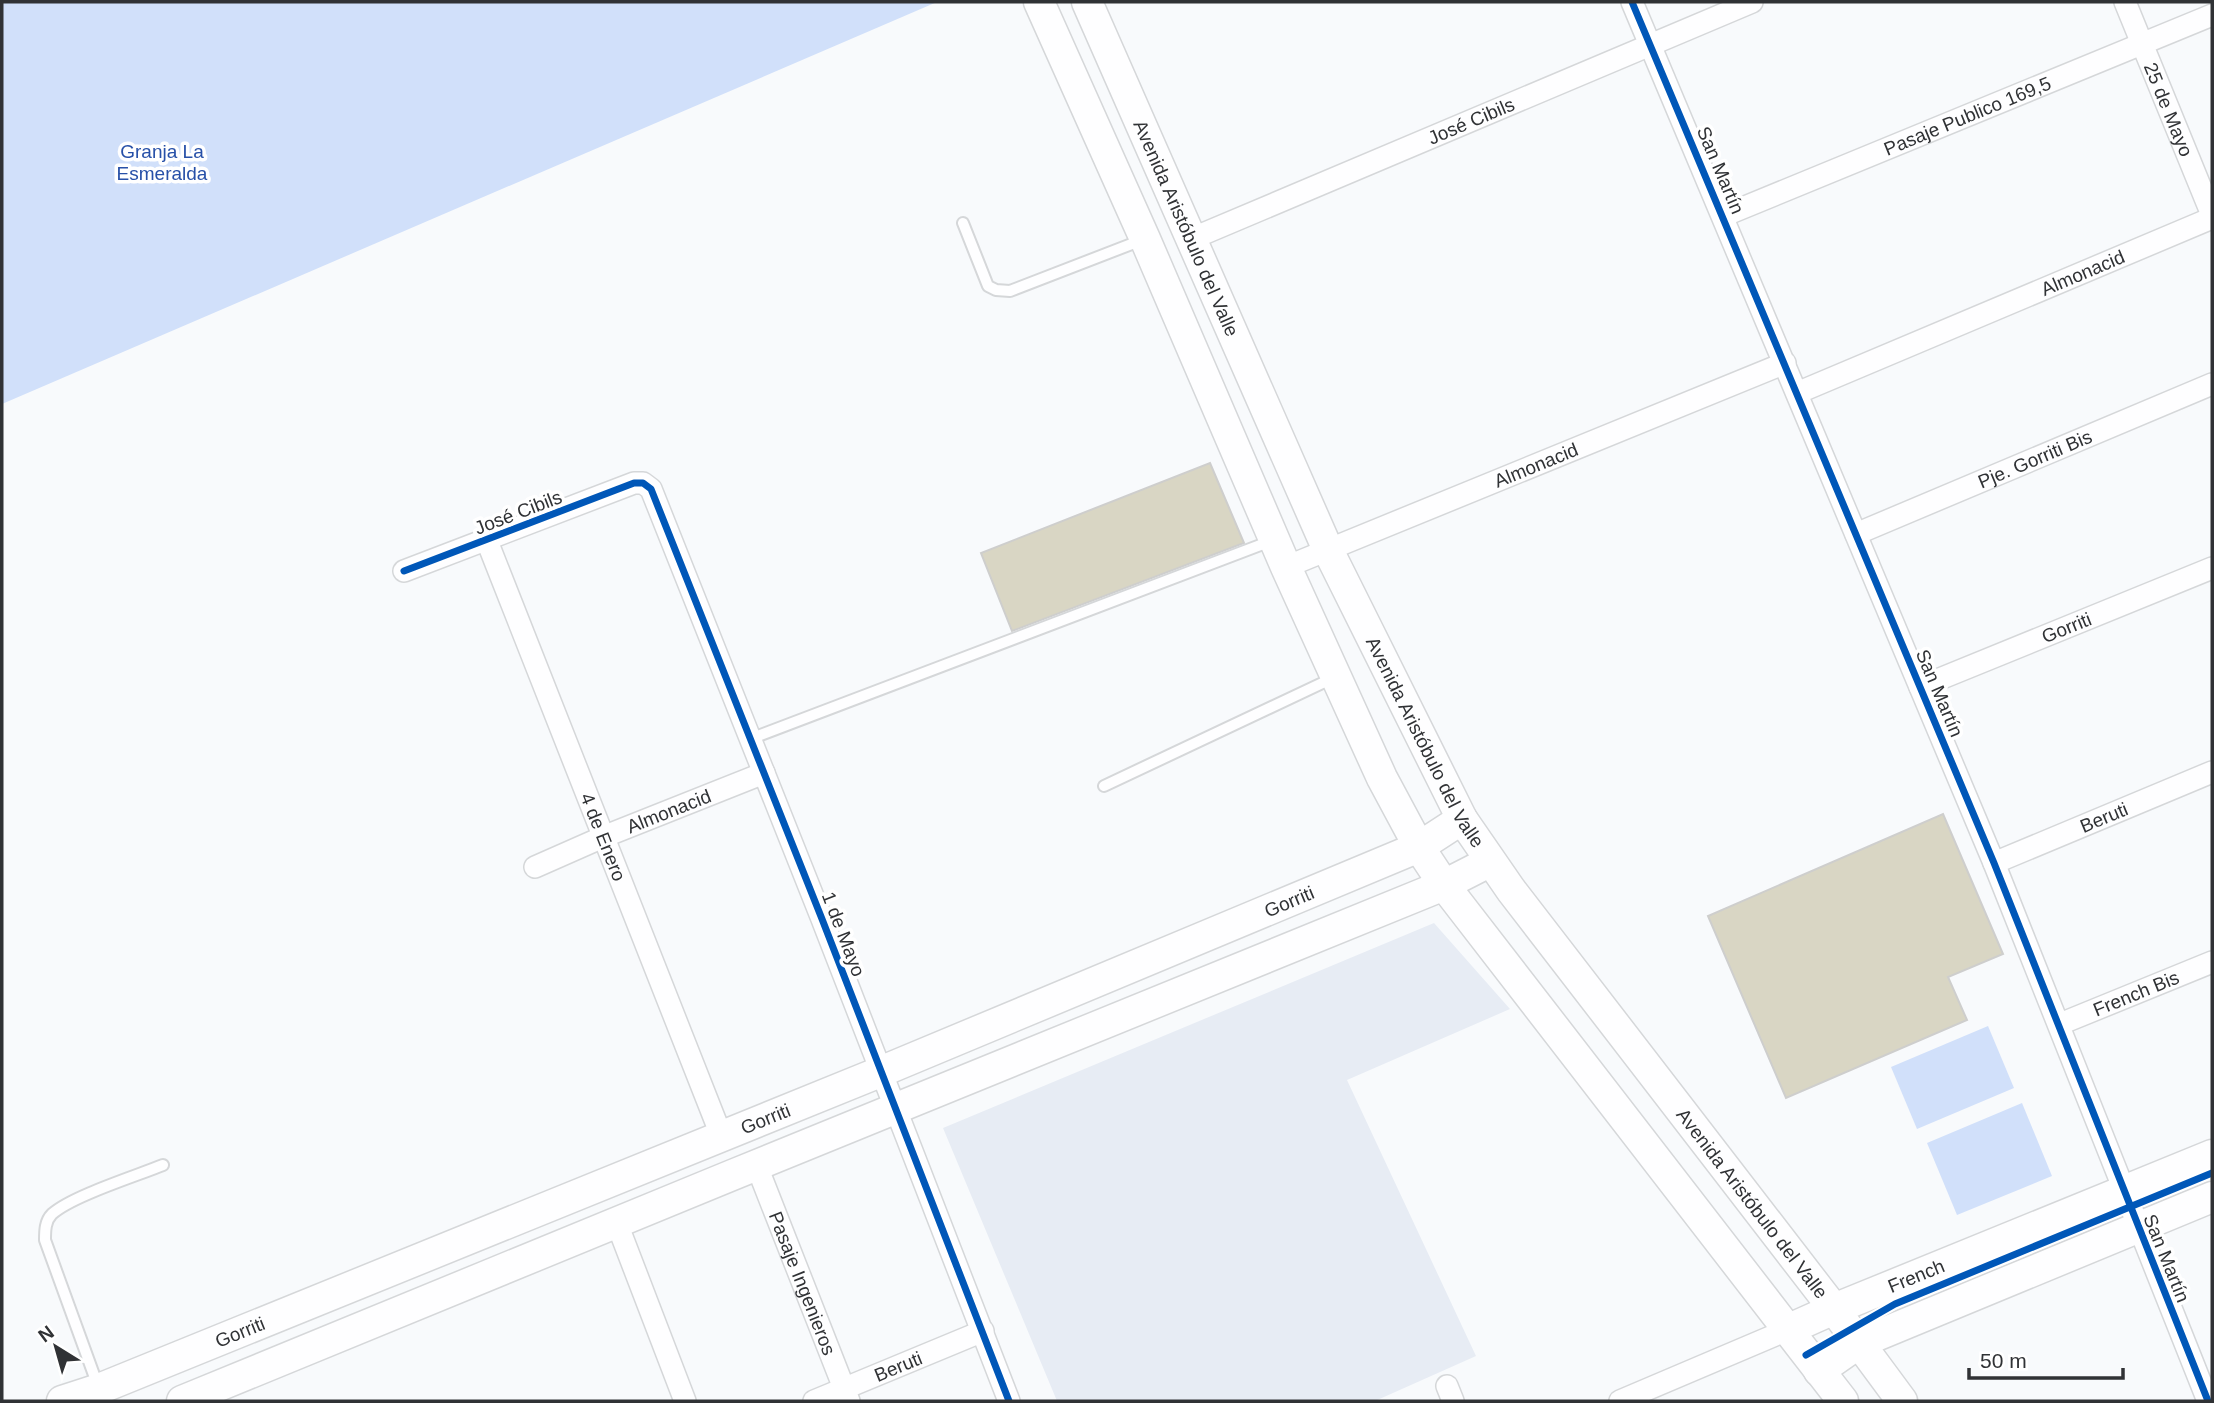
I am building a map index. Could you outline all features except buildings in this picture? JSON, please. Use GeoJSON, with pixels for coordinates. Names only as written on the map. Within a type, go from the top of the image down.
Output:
{"type":"FeatureCollection","features":[{"type":"Feature","properties":{"kind":"main road"},"geometry":{"type":"LineString","coordinates":[[1039,2],[1145,239],[1280,553],[1382,778],[1419,847],[1444,885],[1843,1401]]}},
{"type":"Feature","properties":{"kind":"main road","name":"Avenida Aristóbulo del Valle"},"geometry":{"type":"LineString","coordinates":[[1087,2],[1328,550],[1462,819],[1489,862],[1902,1401]]}},
{"type":"Feature","properties":{"kind":"main road","name":"Gorriti"},"geometry":{"type":"LineString","coordinates":[[62,1401],[99,1389],[880,1072],[1419,847],[1462,819]]}},
{"type":"Feature","properties":{"kind":"main road"},"geometry":{"type":"LineString","coordinates":[[181,1401],[616,1221],[1444,885],[1489,862]]}},
{"type":"Feature","properties":{"kind":"main road","name":"French"},"geometry":{"type":"LineString","coordinates":[[1787,1330],[2212,1155]]}},
{"type":"Feature","properties":{"kind":"main road"},"geometry":{"type":"LineString","coordinates":[[1819,1371],[1859,1343],[2212,1197]]}},
{"type":"Feature","properties":{"kind":"street","name":"San Martín"},"geometry":{"type":"LineString","coordinates":[[1632,2],[1994,863],[2208,1401]]}},
{"type":"Feature","properties":{"kind":"street","name":"José Cibils"},"geometry":{"type":"LineString","coordinates":[[1191,239],[1752,2]]}},
{"type":"Feature","properties":{"kind":"street","name":"25 de Mayo"},"geometry":{"type":"LineString","coordinates":[[2125,2],[2212,217]]}},
{"type":"Feature","properties":{"kind":"street","name":"Pasaje Publico 169,5"},"geometry":{"type":"LineString","coordinates":[[1723,216],[2212,15]]}},
{"type":"Feature","properties":{"kind":"street","name":"Almonacid"},"geometry":{"type":"LineString","coordinates":[[1797,393],[2212,217]]}},
{"type":"Feature","properties":{"kind":"street","name":"Almonacid"},"geometry":{"type":"LineString","coordinates":[[1280,553],[1328,550],[1785,363]]}},
{"type":"Feature","properties":{"kind":"street","name":"Pje. Gorriti Bis"},"geometry":{"type":"LineString","coordinates":[[1856,534],[2212,384]]}},
{"type":"Feature","properties":{"kind":"street","name":"José Cibils"},"geometry":{"type":"LineString","coordinates":[[404,571],[634,483],[643,483]]}},
{"type":"Feature","properties":{"kind":"street","name":"1 de Mayo"},"geometry":{"type":"LineString","coordinates":[[643,483],[651,489],[1009,1401]]}},
{"type":"Feature","properties":{"kind":"street","name":"4 de Enero"},"geometry":{"type":"LineString","coordinates":[[487,541],[721,1135]]}},
{"type":"Feature","properties":{"kind":"street","name":"Gorriti"},"geometry":{"type":"LineString","coordinates":[[1920,687],[2212,568]]}},
{"type":"Feature","properties":{"kind":"street","name":"Beruti"},"geometry":{"type":"LineString","coordinates":[[1994,863],[2212,772]]}},
{"type":"Feature","properties":{"kind":"street","name":"Almonacid"},"geometry":{"type":"LineString","coordinates":[[535,867],[764,773]]}},
{"type":"Feature","properties":{"kind":"street","name":"French Bis"},"geometry":{"type":"LineString","coordinates":[[2060,1024],[2212,962]]}},
{"type":"Feature","properties":{"kind":"street","name":"Pasaje Ingenieros"},"geometry":{"type":"LineString","coordinates":[[756,1164],[846,1395]]}},
{"type":"Feature","properties":{"kind":"street"},"geometry":{"type":"LineString","coordinates":[[616,1221],[685,1401]]}},
{"type":"Feature","properties":{"kind":"street","name":"French"},"geometry":{"type":"LineString","coordinates":[[1620,1401],[1787,1330]]}},
{"type":"Feature","properties":{"kind":"street","name":"Beruti"},"geometry":{"type":"LineString","coordinates":[[814,1401],[846,1395],[983,1331]]}},
{"type":"Feature","properties":{"kind":"lane"},"geometry":{"type":"LineString","coordinates":[[963,223],[988,286],[996,290],[1010,291],[1145,239]]}},
{"type":"Feature","properties":{"kind":"lane"},"geometry":{"type":"LineString","coordinates":[[750,739],[1280,553]]}},
{"type":"Feature","properties":{"kind":"lane"},"geometry":{"type":"LineString","coordinates":[[1104,786],[1336,676]]}},
{"type":"Feature","properties":{"kind":"lane"},"geometry":{"type":"LineString","coordinates":[[99,1389],[45,1240],[48,1220],[52,1214],[71,1202],[163,1165]]}},
{"type":"Feature","properties":{"kind":"shaded area"},"geometry":{"type":"Polygon","coordinates":[[[1434,923],[1510,1009],[1347,1080],[1476,1356],[1375,1401],[1057,1401],[943,1128],[1434,923]]]}},
{"type":"Feature","properties":{"kind":"green space","name":"Granja La Esmeralda"},"geometry":{"type":"Polygon","coordinates":[[[2,2],[937,2],[2,404],[2,2]]]}},
{"type":"Feature","properties":{"kind":"green space"},"geometry":{"type":"Polygon","coordinates":[[[1988,1026],[2014,1088],[1917,1129],[1891,1067],[1988,1026]]]}},
{"type":"Feature","properties":{"kind":"green space"},"geometry":{"type":"Polygon","coordinates":[[[2022,1103],[2052,1176],[1957,1215],[1927,1143],[2022,1103]]]}},
{"type":"Feature","properties":{"kind":"cycle path"},"geometry":{"type":"LineString","coordinates":[[1632,2],[1994,863],[2208,1401]]}},
{"type":"Feature","properties":{"kind":"cycle path"},"geometry":{"type":"LineString","coordinates":[[404,571],[634,483],[643,483],[651,489],[1009,1401]]}},
{"type":"Feature","properties":{"kind":"cycle path"},"geometry":{"type":"LineString","coordinates":[[1806,1355],[1895,1304],[2212,1173]]}}]}
